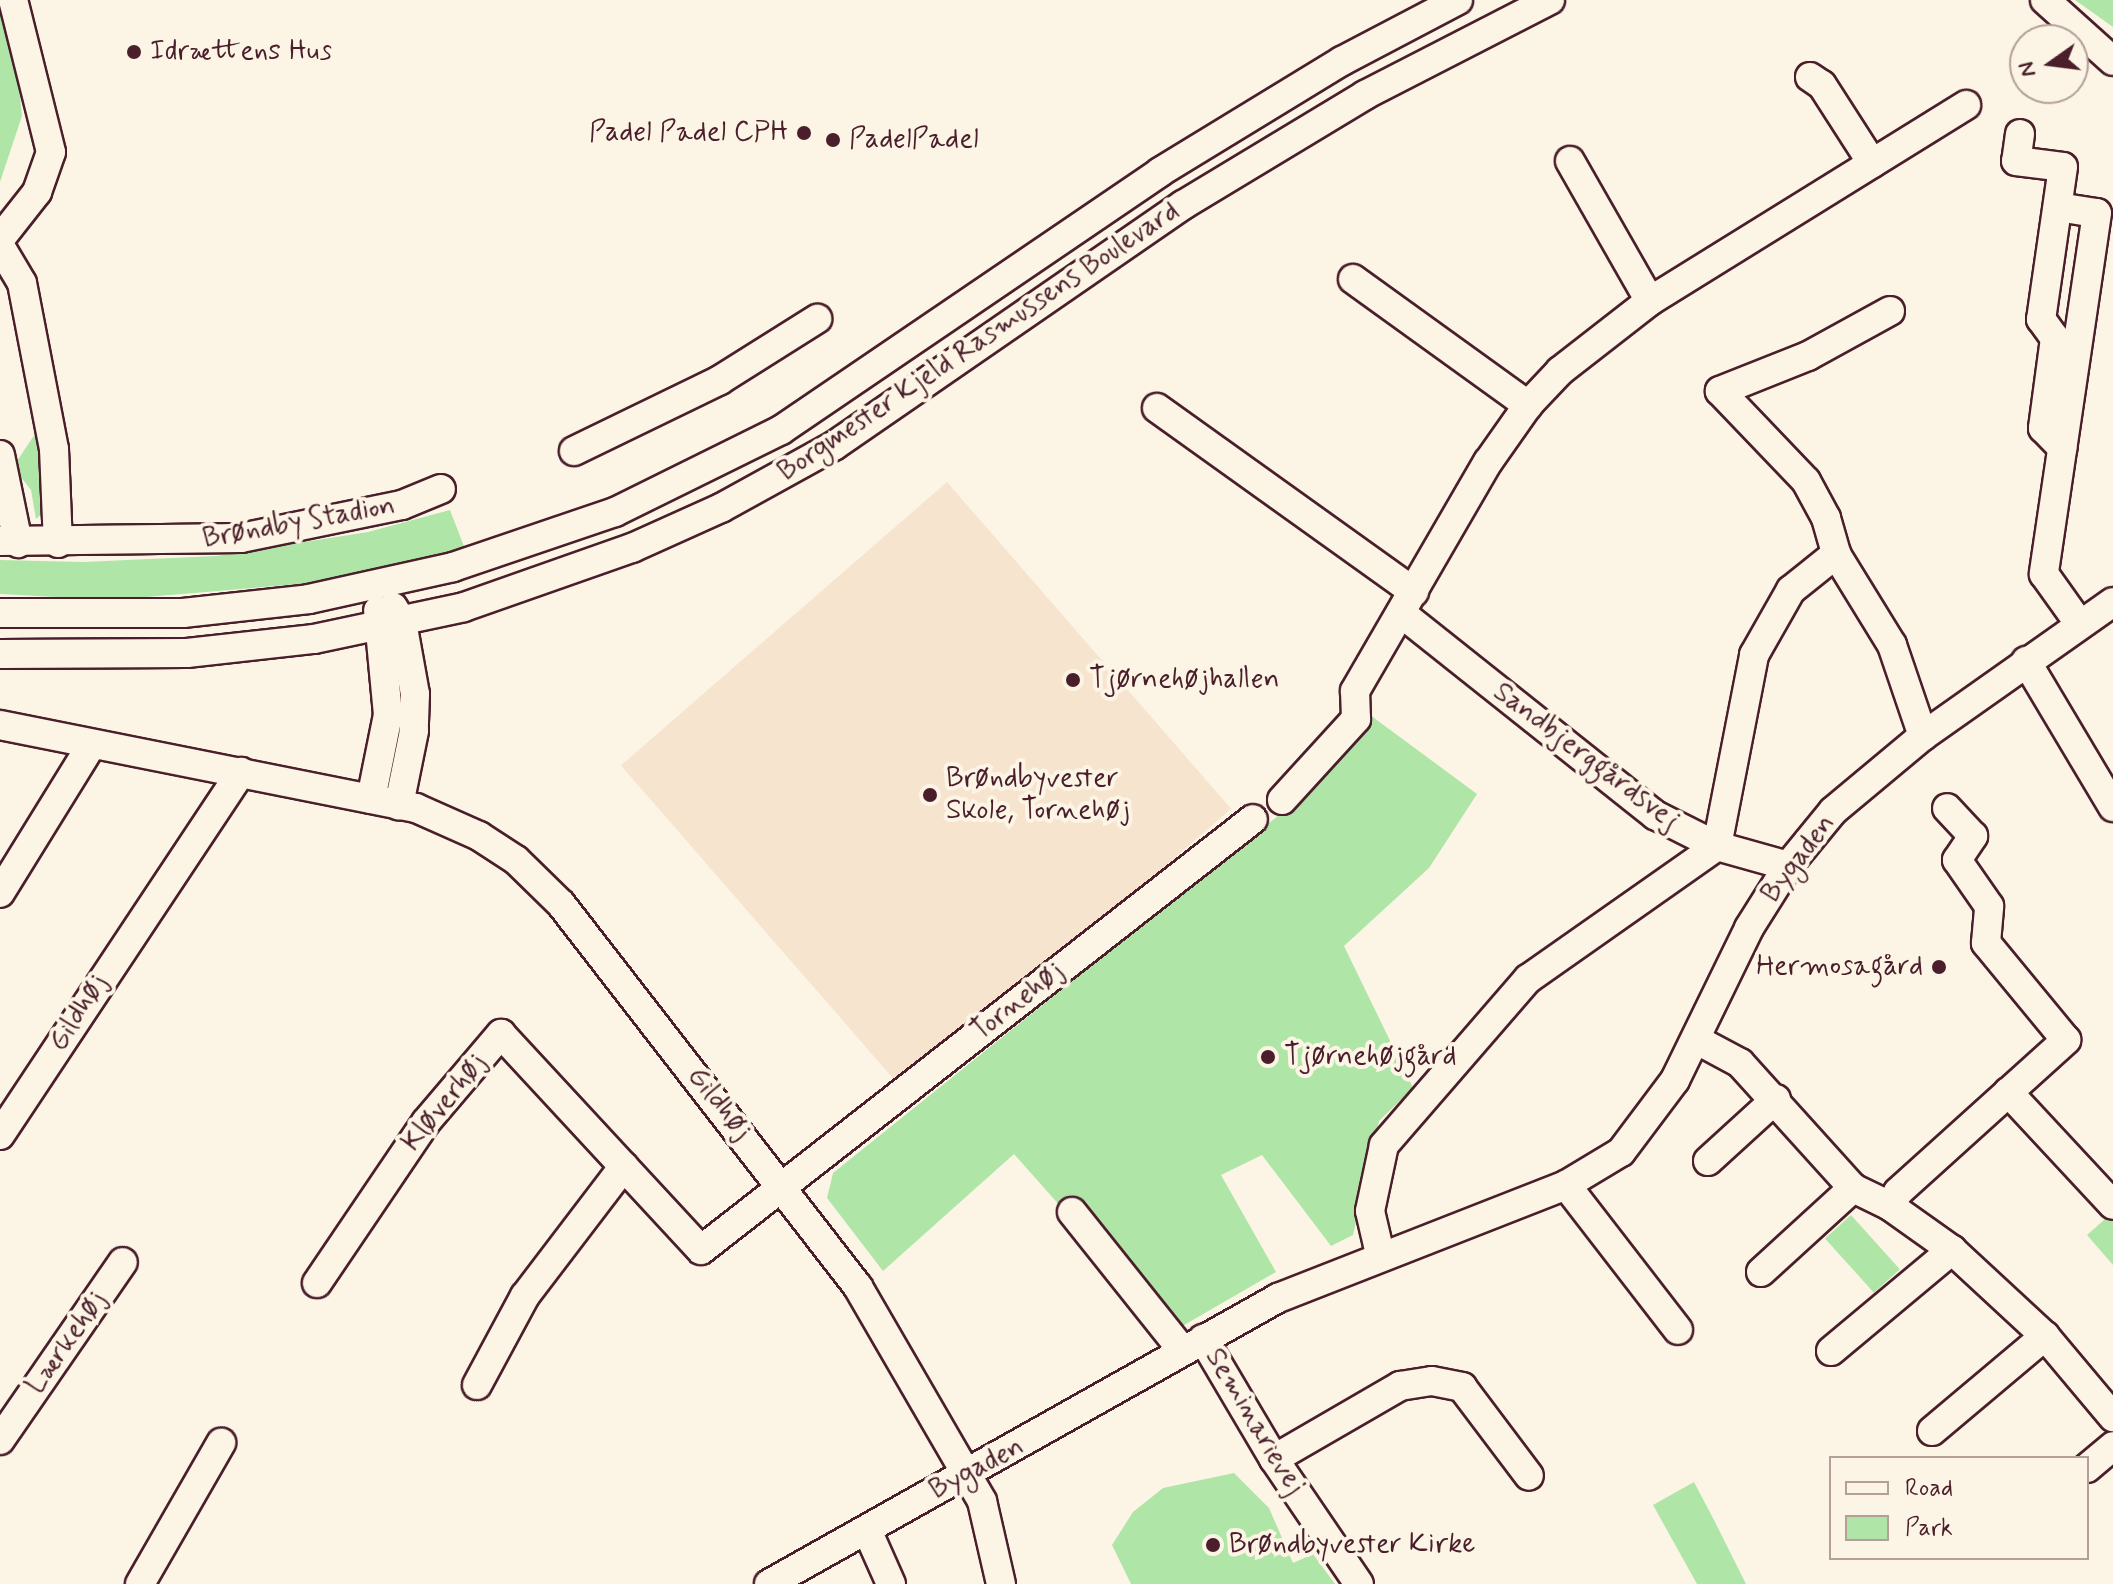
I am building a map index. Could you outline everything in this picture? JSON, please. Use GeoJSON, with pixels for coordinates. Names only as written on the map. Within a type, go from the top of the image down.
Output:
{"type":"FeatureCollection","features":[{"type":"Feature","properties":{"kind":"street"},"geometry":{"type":"LineString","coordinates":[[0,239],[37,192],[51,152],[13,0]]}},
{"type":"Feature","properties":{"kind":"street","name":"Borgmester Kjeld Rasmussens Boulevard"},"geometry":{"type":"LineString","coordinates":[[0,613],[183,613],[381,585],[592,521],[781,430],[1160,172],[1342,61],[1458,0]]}},
{"type":"Feature","properties":{"kind":"street","name":"Borgmester Kjeld Rasmussens Boulevard"},"geometry":{"type":"LineString","coordinates":[[0,654],[187,653],[390,624],[586,567],[766,485],[835,445],[1146,229],[1297,135],[1550,0]]}},
{"type":"Feature","properties":{"kind":"street"},"geometry":{"type":"LineString","coordinates":[[2045,0],[2113,61]]}},
{"type":"Feature","properties":{"kind":"street"},"geometry":{"type":"LineString","coordinates":[[1810,77],[1822,85],[1872,163]]}},
{"type":"Feature","properties":{"kind":"street"},"geometry":{"type":"LineString","coordinates":[[1282,800],[1356,719],[1355,691],[1488,462],[1528,405],[1560,371],[1650,301],[1966,105]]}},
{"type":"Feature","properties":{"kind":"street"},"geometry":{"type":"LineString","coordinates":[[2020,134],[2016,161],[2063,167],[2041,319],[2055,338],[2043,428],[2062,448]]}},
{"type":"Feature","properties":{"kind":"street"},"geometry":{"type":"LineString","coordinates":[[1570,161],[1650,301]]}},
{"type":"Feature","properties":{"kind":"street"},"geometry":{"type":"LineString","coordinates":[[2058,207],[2097,213],[2044,574],[2079,623]]}},
{"type":"Feature","properties":{"kind":"street"},"geometry":{"type":"LineString","coordinates":[[0,246],[22,283],[48,419],[58,543]]}},
{"type":"Feature","properties":{"kind":"street"},"geometry":{"type":"LineString","coordinates":[[1353,279],[1528,405]]}},
{"type":"Feature","properties":{"kind":"street"},"geometry":{"type":"LineString","coordinates":[[1890,311],[1808,356],[1720,391],[1806,481],[1826,518],[1836,554],[1892,645],[1923,736]]}},
{"type":"Feature","properties":{"kind":"street"},"geometry":{"type":"LineString","coordinates":[[574,451],[720,380],[817,319]]}},
{"type":"Feature","properties":{"kind":"street","name":"Sandbjerggårdsvej"},"geometry":{"type":"LineString","coordinates":[[1157,408],[1408,602],[1655,815],[1717,846],[1788,866]]}},
{"type":"Feature","properties":{"kind":"street","name":"Brøndby Stadion"},"geometry":{"type":"LineString","coordinates":[[0,455],[9,542],[241,538],[377,511],[441,489]]}},
{"type":"Feature","properties":{"kind":"street"},"geometry":{"type":"LineString","coordinates":[[1380,1254],[1370,1211],[1384,1145],[1528,979],[1717,846],[1754,655],[1791,590],[1836,554]]}},
{"type":"Feature","properties":{"kind":"street"},"geometry":{"type":"LineString","coordinates":[[381,585],[416,712],[399,805]]}},
{"type":"Feature","properties":{"kind":"street","name":"Bygaden"},"geometry":{"type":"LineString","coordinates":[[769,1584],[969,1476],[1278,1298],[1380,1254],[1566,1185],[1621,1152],[1659,1108],[1697,1040],[1749,928],[1788,866],[1833,811],[1923,736],[2079,623],[2113,602]]}},
{"type":"Feature","properties":{"kind":"street"},"geometry":{"type":"LineString","coordinates":[[371,799],[388,715],[390,624]]}},
{"type":"Feature","properties":{"kind":"street"},"geometry":{"type":"LineString","coordinates":[[2026,661],[2113,807]]}},
{"type":"Feature","properties":{"kind":"street","name":"Gildhøj"},"geometry":{"type":"LineString","coordinates":[[0,725],[399,805],[479,836],[516,860],[561,904],[784,1186],[858,1287],[982,1501],[1001,1584]]}},
{"type":"Feature","properties":{"kind":"street"},"geometry":{"type":"LineString","coordinates":[[0,893],[92,744]]}},
{"type":"Feature","properties":{"kind":"street","name":"Gildhøj"},"geometry":{"type":"LineString","coordinates":[[0,1135],[241,772]]}},
{"type":"Feature","properties":{"kind":"street"},"geometry":{"type":"LineString","coordinates":[[1890,1206],[1898,1192],[2066,1040],[1986,943],[1989,906],[1957,860],[1973,836],[1947,808]]}},
{"type":"Feature","properties":{"kind":"street","name":"Tornehøj"},"geometry":{"type":"LineString","coordinates":[[784,1186],[1253,819]]}},
{"type":"Feature","properties":{"kind":"street","name":"Kløverhøj"},"geometry":{"type":"LineString","coordinates":[[317,1283],[426,1122],[501,1034],[701,1250],[784,1186]]}},
{"type":"Feature","properties":{"kind":"street"},"geometry":{"type":"LineString","coordinates":[[1697,1040],[1740,1063],[1776,1099],[1853,1188],[1890,1206],[1952,1250],[2045,1336],[2113,1417]]}},
{"type":"Feature","properties":{"kind":"street"},"geometry":{"type":"LineString","coordinates":[[2008,1092],[2113,1205]]}},
{"type":"Feature","properties":{"kind":"street"},"geometry":{"type":"LineString","coordinates":[[1708,1161],[1776,1099]]}},
{"type":"Feature","properties":{"kind":"street"},"geometry":{"type":"LineString","coordinates":[[477,1385],[528,1292],[624,1166]]}},
{"type":"Feature","properties":{"kind":"street"},"geometry":{"type":"LineString","coordinates":[[1566,1185],[1678,1330]]}},
{"type":"Feature","properties":{"kind":"street"},"geometry":{"type":"LineString","coordinates":[[1761,1272],[1853,1188]]}},
{"type":"Feature","properties":{"kind":"street"},"geometry":{"type":"LineString","coordinates":[[1072,1212],[1192,1345]]}},
{"type":"Feature","properties":{"kind":"street"},"geometry":{"type":"LineString","coordinates":[[1831,1351],[1952,1250]]}},
{"type":"Feature","properties":{"kind":"street","name":"Lærkehøj"},"geometry":{"type":"LineString","coordinates":[[4,1427],[123,1262]]}},
{"type":"Feature","properties":{"kind":"street"},"geometry":{"type":"LineString","coordinates":[[1932,1431],[2045,1336]]}},
{"type":"Feature","properties":{"kind":"street","name":"Seminarievej"},"geometry":{"type":"LineString","coordinates":[[1192,1345],[1359,1584]]}},
{"type":"Feature","properties":{"kind":"street"},"geometry":{"type":"LineString","coordinates":[[1274,1459],[1400,1386],[1432,1381],[1462,1387],[1529,1476]]}},
{"type":"Feature","properties":{"kind":"street"},"geometry":{"type":"LineString","coordinates":[[140,1584],[221,1443]]}},
{"type":"Feature","properties":{"kind":"street"},"geometry":{"type":"LineString","coordinates":[[2089,1466],[2113,1446]]}},
{"type":"Feature","properties":{"kind":"street"},"geometry":{"type":"LineString","coordinates":[[867,1530],[891,1584]]}},
{"type":"Feature","properties":{"kind":"shaded area","name":"Brøndbyvester Skole, Tornehøj"},"geometry":{"type":"Polygon","coordinates":[[[947,482],[1231,809],[905,1092],[621,765],[947,482]]]}},
{"type":"Feature","properties":{"kind":"green space"},"geometry":{"type":"Polygon","coordinates":[[[0,0],[18,76],[22,116],[0,182],[0,0]]]}},
{"type":"Feature","properties":{"kind":"green space"},"geometry":{"type":"Polygon","coordinates":[[[2075,0],[2113,0],[2113,27],[2075,0]]]}},
{"type":"Feature","properties":{"kind":"green space"},"geometry":{"type":"Polygon","coordinates":[[[39,428],[45,511],[36,519],[31,490],[13,467],[39,428]]]}},
{"type":"Feature","properties":{"kind":"green space"},"geometry":{"type":"Polygon","coordinates":[[[450,510],[465,549],[311,583],[111,600],[0,594],[0,560],[83,562],[216,556],[368,532],[450,510]]]}},
{"type":"Feature","properties":{"kind":"green space"},"geometry":{"type":"Polygon","coordinates":[[[1366,712],[1477,794],[1429,868],[1344,946],[1413,1088],[1379,1121],[1353,1235],[1331,1246],[1262,1155],[1221,1175],[1276,1272],[1172,1332],[1014,1154],[883,1271],[827,1198],[833,1173],[1309,791],[1366,712]]]}},
{"type":"Feature","properties":{"kind":"green space"},"geometry":{"type":"Polygon","coordinates":[[[2113,1212],[2113,1265],[2087,1235],[2113,1212]]]}},
{"type":"Feature","properties":{"kind":"green space"},"geometry":{"type":"Polygon","coordinates":[[[1851,1215],[1900,1269],[1874,1293],[1825,1238],[1851,1215]]]}},
{"type":"Feature","properties":{"kind":"green space"},"geometry":{"type":"Polygon","coordinates":[[[1234,1473],[1269,1508],[1293,1563],[1313,1554],[1335,1584],[1131,1584],[1112,1545],[1133,1512],[1163,1488],[1234,1473]]]}},
{"type":"Feature","properties":{"kind":"green space"},"geometry":{"type":"Polygon","coordinates":[[[1694,1482],[1746,1584],[1697,1584],[1653,1505],[1694,1482]]]}},
{"type":"Feature","properties":{"kind":"place","name":"Idrættens Hus"},"geometry":{"type":"Point","coordinates":[134,52]}},
{"type":"Feature","properties":{"kind":"place","name":"Padel Padel CPH"},"geometry":{"type":"Point","coordinates":[804,133]}},
{"type":"Feature","properties":{"kind":"place","name":"PadelPadel"},"geometry":{"type":"Point","coordinates":[833,140]}},
{"type":"Feature","properties":{"kind":"place","name":"Tjørnehøjhallen"},"geometry":{"type":"Point","coordinates":[1073,680]}},
{"type":"Feature","properties":{"kind":"place","name":"Brøndbyvester Skole, Tornehøj"},"geometry":{"type":"Point","coordinates":[930,795]}},
{"type":"Feature","properties":{"kind":"place","name":"Hermosagård"},"geometry":{"type":"Point","coordinates":[1939,967]}},
{"type":"Feature","properties":{"kind":"place","name":"Tjørnehøjgård"},"geometry":{"type":"Point","coordinates":[1268,1057]}},
{"type":"Feature","properties":{"kind":"place","name":"Brøndbyvester Kirke"},"geometry":{"type":"Point","coordinates":[1213,1545]}}]}
